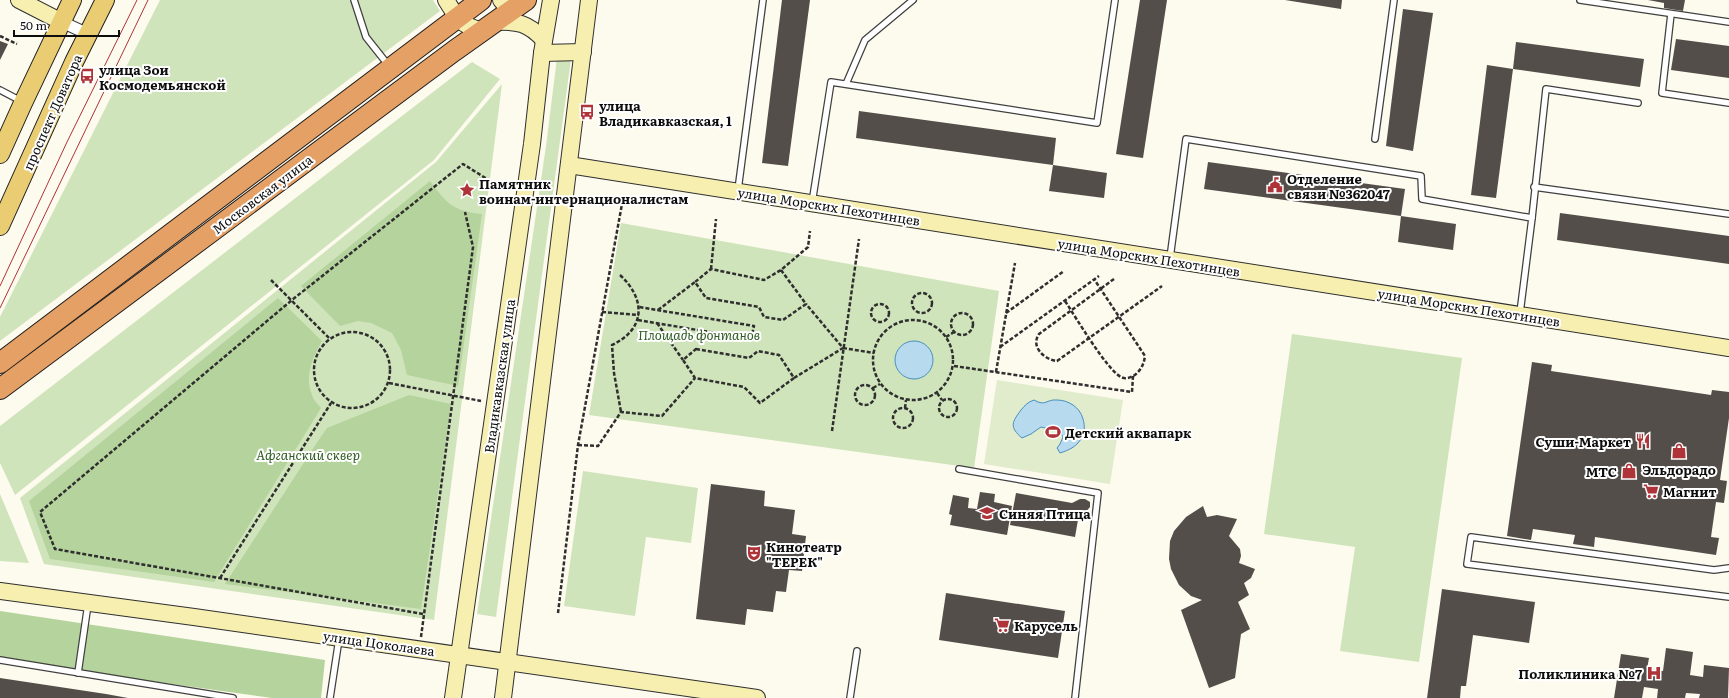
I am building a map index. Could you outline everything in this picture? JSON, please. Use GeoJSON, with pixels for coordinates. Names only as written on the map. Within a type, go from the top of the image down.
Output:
{"type":"FeatureCollection","features":[{"type":"Feature","properties":{"kind":"highway","name":"Московская улица"},"geometry":{"type":"LineString","coordinates":[[0,363],[481,0]]}},
{"type":"Feature","properties":{"kind":"highway","name":"Московская улица"},"geometry":{"type":"LineString","coordinates":[[0,389],[503,13]]}},
{"type":"Feature","properties":{"kind":"main road"},"geometry":{"type":"LineString","coordinates":[[0,154],[72,0]]}},
{"type":"Feature","properties":{"kind":"main road","name":"проспект Доватора"},"geometry":{"type":"LineString","coordinates":[[0,226],[105,0]]}},
{"type":"Feature","properties":{"kind":"street"},"geometry":{"type":"LineString","coordinates":[[19,0],[88,34]]}},
{"type":"Feature","properties":{"kind":"street"},"geometry":{"type":"LineString","coordinates":[[446,0],[457,18],[467,26],[503,13],[535,30],[543,46],[583,52]]}},
{"type":"Feature","properties":{"kind":"street","name":"Владикавказская улица"},"geometry":{"type":"LineString","coordinates":[[453,698],[532,144],[543,46],[551,0]]}},
{"type":"Feature","properties":{"kind":"street"},"geometry":{"type":"LineString","coordinates":[[503,698],[589,0]]}},
{"type":"Feature","properties":{"kind":"street","name":"улица Морских Пехотинцев"},"geometry":{"type":"LineString","coordinates":[[569,165],[1729,348]]}},
{"type":"Feature","properties":{"kind":"street","name":"улица Цоколаева"},"geometry":{"type":"LineString","coordinates":[[0,591],[340,637],[508,663],[757,698]]}},
{"type":"Feature","properties":{"kind":"lane"},"geometry":{"type":"LineString","coordinates":[[354,0],[366,37],[391,69]]}},
{"type":"Feature","properties":{"kind":"lane"},"geometry":{"type":"LineString","coordinates":[[738,192],[763,0]]}},
{"type":"Feature","properties":{"kind":"lane"},"geometry":{"type":"LineString","coordinates":[[846,84],[865,40],[914,0]]}},
{"type":"Feature","properties":{"kind":"lane"},"geometry":{"type":"LineString","coordinates":[[812,204],[831,82],[1097,123],[1115,0]]}},
{"type":"Feature","properties":{"kind":"lane"},"geometry":{"type":"LineString","coordinates":[[1374,139],[1394,0]]}},
{"type":"Feature","properties":{"kind":"lane"},"geometry":{"type":"LineString","coordinates":[[1580,0],[1729,22]]}},
{"type":"Feature","properties":{"kind":"lane"},"geometry":{"type":"LineString","coordinates":[[1671,14],[1662,93],[1729,103]]}},
{"type":"Feature","properties":{"kind":"lane"},"geometry":{"type":"LineString","coordinates":[[1520,315],[1546,89],[1638,103]]}},
{"type":"Feature","properties":{"kind":"lane"},"geometry":{"type":"LineString","coordinates":[[0,90],[23,103]]}},
{"type":"Feature","properties":{"kind":"lane"},"geometry":{"type":"LineString","coordinates":[[1170,260],[1186,139],[1421,176],[1422,199],[1532,218]]}},
{"type":"Feature","properties":{"kind":"lane"},"geometry":{"type":"LineString","coordinates":[[1534,187],[1729,214]]}},
{"type":"Feature","properties":{"kind":"lane"},"geometry":{"type":"LineString","coordinates":[[958,469],[1098,492],[1075,698]]}},
{"type":"Feature","properties":{"kind":"lane"},"geometry":{"type":"LineString","coordinates":[[1729,568],[1714,570],[1471,537],[1467,564],[1729,597]]}},
{"type":"Feature","properties":{"kind":"lane"},"geometry":{"type":"LineString","coordinates":[[78,673],[88,603]]}},
{"type":"Feature","properties":{"kind":"lane"},"geometry":{"type":"LineString","coordinates":[[330,698],[340,637]]}},
{"type":"Feature","properties":{"kind":"lane"},"geometry":{"type":"LineString","coordinates":[[850,698],[857,651]]}},
{"type":"Feature","properties":{"kind":"lane"},"geometry":{"type":"LineString","coordinates":[[0,660],[233,698]]}},
{"type":"Feature","properties":{"kind":"path"},"geometry":{"type":"LineString","coordinates":[[0,36],[17,44]]}},
{"type":"Feature","properties":{"kind":"path"},"geometry":{"type":"LineString","coordinates":[[423,614],[55,549],[40,512],[292,300],[462,164],[503,189]]}},
{"type":"Feature","properties":{"kind":"path"},"geometry":{"type":"LineString","coordinates":[[558,614],[578,445],[622,204]]}},
{"type":"Feature","properties":{"kind":"path"},"geometry":{"type":"LineString","coordinates":[[421,637],[473,247],[465,212]]}},
{"type":"Feature","properties":{"kind":"path"},"geometry":{"type":"LineString","coordinates":[[658,310],[711,269],[716,219]]}},
{"type":"Feature","properties":{"kind":"path"},"geometry":{"type":"LineString","coordinates":[[711,269],[764,280],[781,270],[808,247],[810,231]]}},
{"type":"Feature","properties":{"kind":"path"},"geometry":{"type":"LineString","coordinates":[[832,431],[859,239]]}},
{"type":"Feature","properties":{"kind":"path"},"geometry":{"type":"LineString","coordinates":[[996,372],[1015,263]]}},
{"type":"Feature","properties":{"kind":"path"},"geometry":{"type":"LineString","coordinates":[[781,270],[806,304],[843,348]]}},
{"type":"Feature","properties":{"kind":"path"},"geometry":{"type":"LineString","coordinates":[[1006,313],[1064,271]]}},
{"type":"Feature","properties":{"kind":"path"},"geometry":{"type":"LineString","coordinates":[[578,445],[598,446],[621,412],[614,373],[612,345],[625,338],[632,331],[638,320],[639,307],[634,291],[620,275]]}},
{"type":"Feature","properties":{"kind":"path"},"geometry":{"type":"LineString","coordinates":[[1000,347],[1099,276]]}},
{"type":"Feature","properties":{"kind":"path"},"geometry":{"type":"LineString","coordinates":[[1065,301],[1110,367],[1120,377],[1126,379],[1134,376],[1142,366],[1145,356],[1120,316],[1094,279]]}},
{"type":"Feature","properties":{"kind":"path"},"geometry":{"type":"LineString","coordinates":[[1114,279],[1039,334],[1037,337],[1036,347],[1042,355],[1050,360],[1057,361],[1162,286]]}},
{"type":"Feature","properties":{"kind":"path"},"geometry":{"type":"LineString","coordinates":[[271,280],[330,339]]}},
{"type":"Feature","properties":{"kind":"path"},"geometry":{"type":"LineString","coordinates":[[695,282],[706,298],[759,307],[764,317],[783,320],[806,304]]}},
{"type":"Feature","properties":{"kind":"path"},"geometry":{"type":"LineString","coordinates":[[924,293],[931,299],[931,307],[926,312],[919,312],[914,310],[912,300],[916,294],[924,293]]}},
{"type":"Feature","properties":{"kind":"path"},"geometry":{"type":"LineString","coordinates":[[882,304],[887,307],[889,314],[885,321],[880,323],[872,320],[870,313],[874,305],[882,304]]}},
{"type":"Feature","properties":{"kind":"path"},"geometry":{"type":"LineString","coordinates":[[638,320],[751,340],[754,326],[639,307]]}},
{"type":"Feature","properties":{"kind":"path"},"geometry":{"type":"LineString","coordinates":[[602,312],[639,314]]}},
{"type":"Feature","properties":{"kind":"path"},"geometry":{"type":"LineString","coordinates":[[917,320],[919,312]]}},
{"type":"Feature","properties":{"kind":"path"},"geometry":{"type":"LineString","coordinates":[[964,314],[970,318],[972,325],[968,334],[962,335],[954,332],[951,324],[956,315],[964,314]]}},
{"type":"Feature","properties":{"kind":"path"},"geometry":{"type":"LineString","coordinates":[[917,320],[937,327],[946,337],[952,346],[954,366],[949,380],[942,390],[930,398],[917,401],[906,400],[888,392],[880,384],[875,373],[873,361],[879,338],[889,328],[902,321],[917,320]]}},
{"type":"Feature","properties":{"kind":"path"},"geometry":{"type":"LineString","coordinates":[[885,321],[889,328]]}},
{"type":"Feature","properties":{"kind":"path"},"geometry":{"type":"LineString","coordinates":[[657,323],[695,378],[744,387],[760,402],[794,378],[843,348],[874,353]]}},
{"type":"Feature","properties":{"kind":"path"},"geometry":{"type":"LineString","coordinates":[[351,331],[370,336],[384,348],[390,365],[389,383],[377,400],[363,407],[350,409],[331,403],[320,393],[314,380],[313,366],[318,350],[330,339],[334,336],[351,331]]}},
{"type":"Feature","properties":{"kind":"path"},"geometry":{"type":"LineString","coordinates":[[946,337],[954,332]]}},
{"type":"Feature","properties":{"kind":"path"},"geometry":{"type":"LineString","coordinates":[[682,360],[696,349],[749,358],[758,351],[779,355],[794,378]]}},
{"type":"Feature","properties":{"kind":"path"},"geometry":{"type":"LineString","coordinates":[[954,366],[1132,392],[1134,376]]}},
{"type":"Feature","properties":{"kind":"path"},"geometry":{"type":"LineString","coordinates":[[621,412],[662,416],[695,378]]}},
{"type":"Feature","properties":{"kind":"path"},"geometry":{"type":"LineString","coordinates":[[389,383],[482,401]]}},
{"type":"Feature","properties":{"kind":"path"},"geometry":{"type":"LineString","coordinates":[[873,388],[880,384]]}},
{"type":"Feature","properties":{"kind":"path"},"geometry":{"type":"LineString","coordinates":[[868,385],[873,388],[875,395],[871,403],[866,404],[858,401],[855,394],[860,386],[868,385]]}},
{"type":"Feature","properties":{"kind":"path"},"geometry":{"type":"LineString","coordinates":[[937,393],[942,400]]}},
{"type":"Feature","properties":{"kind":"path"},"geometry":{"type":"LineString","coordinates":[[950,398],[955,402],[957,408],[953,416],[948,417],[941,414],[938,407],[942,400],[950,398]]}},
{"type":"Feature","properties":{"kind":"path"},"geometry":{"type":"LineString","coordinates":[[905,408],[906,400]]}},
{"type":"Feature","properties":{"kind":"path"},"geometry":{"type":"LineString","coordinates":[[220,578],[331,403]]}},
{"type":"Feature","properties":{"kind":"path"},"geometry":{"type":"LineString","coordinates":[[905,408],[911,412],[914,419],[911,425],[903,429],[895,426],[893,419],[896,410],[905,408]]}},
{"type":"Feature","properties":{"kind":"green space"},"geometry":{"type":"Polygon","coordinates":[[[160,0],[433,0],[440,11],[0,341],[0,317],[160,0]]]}},
{"type":"Feature","properties":{"kind":"green space"},"geometry":{"type":"Polygon","coordinates":[[[557,58],[571,59],[496,617],[477,614],[546,146],[557,58]]]}},
{"type":"Feature","properties":{"kind":"green space"},"geometry":{"type":"Polygon","coordinates":[[[472,62],[500,79],[434,160],[15,495],[0,463],[0,426],[472,62]]]}},
{"type":"Feature","properties":{"kind":"green space","name":"Афганский сквер"},"geometry":{"type":"Polygon","coordinates":[[[502,84],[434,620],[44,564],[20,498],[436,162],[502,84]]]}},
{"type":"Feature","properties":{"kind":"green space"},"geometry":{"type":"Polygon","coordinates":[[[430,181],[446,201],[452,205],[464,211],[482,214],[458,386],[407,375],[401,350],[392,333],[371,323],[358,321],[340,326],[301,286],[430,181]]]}},
{"type":"Feature","properties":{"kind":"green space","name":"Площадь фонтанов"},"geometry":{"type":"Polygon","coordinates":[[[621,223],[999,291],[974,468],[589,415],[621,223]]]}},
{"type":"Feature","properties":{"kind":"green space"},"geometry":{"type":"Polygon","coordinates":[[[278,298],[322,341],[313,360],[309,374],[310,388],[314,400],[321,408],[214,582],[50,559],[29,501],[278,298]]]}},
{"type":"Feature","properties":{"kind":"green space"},"geometry":{"type":"Polygon","coordinates":[[[1292,334],[1462,358],[1419,662],[1340,651],[1355,547],[1264,534],[1292,334]]]}},
{"type":"Feature","properties":{"kind":"green space","name":"Детский аквапарк"},"geometry":{"type":"Polygon","coordinates":[[[997,380],[1123,400],[1110,484],[984,464],[997,380]]]}},
{"type":"Feature","properties":{"kind":"green space"},"geometry":{"type":"Polygon","coordinates":[[[409,395],[451,404],[421,609],[225,584],[327,428],[409,395]]]}},
{"type":"Feature","properties":{"kind":"green space"},"geometry":{"type":"Polygon","coordinates":[[[583,471],[698,488],[691,543],[646,537],[635,616],[564,606],[583,471]]]}},
{"type":"Feature","properties":{"kind":"green space"},"geometry":{"type":"Polygon","coordinates":[[[0,494],[29,563],[0,561],[0,494]]]}},
{"type":"Feature","properties":{"kind":"green space"},"geometry":{"type":"Polygon","coordinates":[[[0,611],[325,660],[321,698],[272,698],[0,660],[0,611]]]}},
{"type":"Feature","properties":{"kind":"water"},"geometry":{"type":"Polygon","coordinates":[[[910,341],[918,341],[928,346],[932,353],[932,367],[928,374],[918,379],[910,379],[900,374],[898,371],[895,364],[895,356],[900,346],[903,344],[910,341]]]}},
{"type":"Feature","properties":{"kind":"water"},"geometry":{"type":"Polygon","coordinates":[[[1034,400],[1044,403],[1053,400],[1061,400],[1073,405],[1079,411],[1084,422],[1084,432],[1079,442],[1075,446],[1060,453],[1057,448],[1063,437],[1054,427],[1041,427],[1022,438],[1015,431],[1013,424],[1018,414],[1028,403],[1034,400]]]}},
{"type":"Feature","properties":{"kind":"building"},"geometry":{"type":"Polygon","coordinates":[[[782,0],[810,0],[788,166],[762,163],[782,0]]]}},
{"type":"Feature","properties":{"kind":"building"},"geometry":{"type":"Polygon","coordinates":[[[1140,0],[1167,0],[1143,158],[1116,154],[1140,0]]]}},
{"type":"Feature","properties":{"kind":"building"},"geometry":{"type":"Polygon","coordinates":[[[1285,0],[1342,0],[1341,9],[1285,0]]]}},
{"type":"Feature","properties":{"kind":"building"},"geometry":{"type":"Polygon","coordinates":[[[1648,0],[1685,0],[1683,11],[1664,8],[1664,3],[1648,0]]]}},
{"type":"Feature","properties":{"kind":"building"},"geometry":{"type":"Polygon","coordinates":[[[1403,9],[1433,13],[1413,151],[1386,146],[1403,9]]]}},
{"type":"Feature","properties":{"kind":"building"},"geometry":{"type":"Polygon","coordinates":[[[1676,39],[1729,46],[1729,78],[1671,70],[1676,39]]]}},
{"type":"Feature","properties":{"kind":"building"},"geometry":{"type":"Polygon","coordinates":[[[0,41],[8,44],[0,60],[0,41]]]}},
{"type":"Feature","properties":{"kind":"building"},"geometry":{"type":"Polygon","coordinates":[[[1516,42],[1644,59],[1640,87],[1513,69],[1516,42]]]}},
{"type":"Feature","properties":{"kind":"building"},"geometry":{"type":"Polygon","coordinates":[[[1487,65],[1513,69],[1496,198],[1471,195],[1487,65]]]}},
{"type":"Feature","properties":{"kind":"building"},"geometry":{"type":"Polygon","coordinates":[[[859,111],[1056,138],[1053,165],[856,138],[859,111]]]}},
{"type":"Feature","properties":{"kind":"building"},"geometry":{"type":"Polygon","coordinates":[[[1208,162],[1405,189],[1401,216],[1204,189],[1208,162]]]}},
{"type":"Feature","properties":{"kind":"building"},"geometry":{"type":"Polygon","coordinates":[[[1053,165],[1107,173],[1104,198],[1049,191],[1053,165]]]}},
{"type":"Feature","properties":{"kind":"building"},"geometry":{"type":"Polygon","coordinates":[[[1560,213],[1729,236],[1729,264],[1557,240],[1560,213]]]}},
{"type":"Feature","properties":{"kind":"building"},"geometry":{"type":"Polygon","coordinates":[[[1401,216],[1456,224],[1453,250],[1398,242],[1401,216]]]}},
{"type":"Feature","properties":{"kind":"building"},"geometry":{"type":"Polygon","coordinates":[[[1532,362],[1552,365],[1551,371],[1711,395],[1712,390],[1729,392],[1729,418],[1720,480],[1727,481],[1724,503],[1716,502],[1711,537],[1719,538],[1716,555],[1595,537],[1594,547],[1573,544],[1575,535],[1533,529],[1531,540],[1507,536],[1532,362]]]}},
{"type":"Feature","properties":{"kind":"building","name":"Кинотеатр \"ТЕРЕК\""},"geometry":{"type":"Polygon","coordinates":[[[711,484],[765,491],[764,506],[795,510],[792,534],[806,536],[802,571],[789,570],[786,592],[776,591],[773,612],[747,609],[745,625],[696,619],[711,484]]]}},
{"type":"Feature","properties":{"kind":"building"},"geometry":{"type":"Polygon","coordinates":[[[980,492],[995,494],[994,502],[1012,506],[1007,535],[950,525],[952,515],[949,514],[953,495],[969,498],[968,508],[977,509],[980,492]]]}},
{"type":"Feature","properties":{"kind":"building"},"geometry":{"type":"Polygon","coordinates":[[[1016,493],[1072,503],[1080,499],[1085,499],[1090,502],[1090,507],[1084,514],[1079,514],[1075,537],[1010,525],[1016,493]]]}},
{"type":"Feature","properties":{"kind":"building"},"geometry":{"type":"Polygon","coordinates":[[[1203,506],[1207,517],[1217,515],[1237,519],[1229,536],[1240,549],[1241,556],[1239,563],[1255,569],[1251,578],[1244,583],[1249,595],[1238,602],[1250,629],[1241,634],[1235,678],[1209,688],[1181,610],[1202,600],[1191,596],[1179,585],[1171,569],[1169,559],[1170,541],[1174,531],[1186,517],[1203,506]]]}},
{"type":"Feature","properties":{"kind":"building"},"geometry":{"type":"Polygon","coordinates":[[[1442,589],[1535,602],[1529,643],[1473,635],[1466,686],[1461,686],[1460,698],[1427,698],[1442,589]]]}},
{"type":"Feature","properties":{"kind":"building","name":"Карусель"},"geometry":{"type":"Polygon","coordinates":[[[946,593],[1065,611],[1058,658],[939,640],[946,593]]]}},
{"type":"Feature","properties":{"kind":"building","name":"Поликлиника №7"},"geometry":{"type":"Polygon","coordinates":[[[1666,648],[1693,652],[1690,675],[1703,677],[1704,665],[1729,668],[1728,698],[1699,698],[1700,694],[1686,693],[1685,698],[1657,698],[1658,689],[1644,687],[1642,698],[1614,698],[1621,654],[1649,658],[1647,669],[1663,671],[1666,648]]]}},
{"type":"Feature","properties":{"kind":"building"},"geometry":{"type":"Polygon","coordinates":[[[0,678],[106,694],[128,698],[0,698],[0,678]]]}},
{"type":"Feature","properties":{"kind":"tram line"},"geometry":{"type":"LineString","coordinates":[[0,286],[67,142],[137,0]]}},
{"type":"Feature","properties":{"kind":"tram line"},"geometry":{"type":"LineString","coordinates":[[0,308],[148,0]]}},
{"type":"Feature","properties":{"kind":"place","name":"улица Зои Космодемьянской"},"geometry":{"type":"Point","coordinates":[87,76]}},
{"type":"Feature","properties":{"kind":"place","name":"улица Владикавказская, 1"},"geometry":{"type":"Point","coordinates":[587,112]}},
{"type":"Feature","properties":{"kind":"place","name":"Отделение связи №362047"},"geometry":{"type":"Point","coordinates":[1275,185]}},
{"type":"Feature","properties":{"kind":"place","name":"Памятник воинам-интернационалистам"},"geometry":{"type":"Point","coordinates":[467,190]}},
{"type":"Feature","properties":{"kind":"place","name":"Детский аквапарк"},"geometry":{"type":"Point","coordinates":[1053,432]}},
{"type":"Feature","properties":{"kind":"place","name":"Суши-Маркет"},"geometry":{"type":"Point","coordinates":[1643,441]}},
{"type":"Feature","properties":{"kind":"place","name":"Эльдорадо"},"geometry":{"type":"Point","coordinates":[1679,451]}},
{"type":"Feature","properties":{"kind":"place","name":"МТС"},"geometry":{"type":"Point","coordinates":[1629,471]}},
{"type":"Feature","properties":{"kind":"place","name":"Магнит"},"geometry":{"type":"Point","coordinates":[1651,491]}},
{"type":"Feature","properties":{"kind":"place","name":"Синяя Птица"},"geometry":{"type":"Point","coordinates":[987,513]}},
{"type":"Feature","properties":{"kind":"place","name":"Кинотеатр \"ТЕРЕК\""},"geometry":{"type":"Point","coordinates":[754,553]}},
{"type":"Feature","properties":{"kind":"place","name":"Карусель"},"geometry":{"type":"Point","coordinates":[1002,625]}},
{"type":"Feature","properties":{"kind":"place","name":"Поликлиника №7"},"geometry":{"type":"Point","coordinates":[1654,673]}}]}
